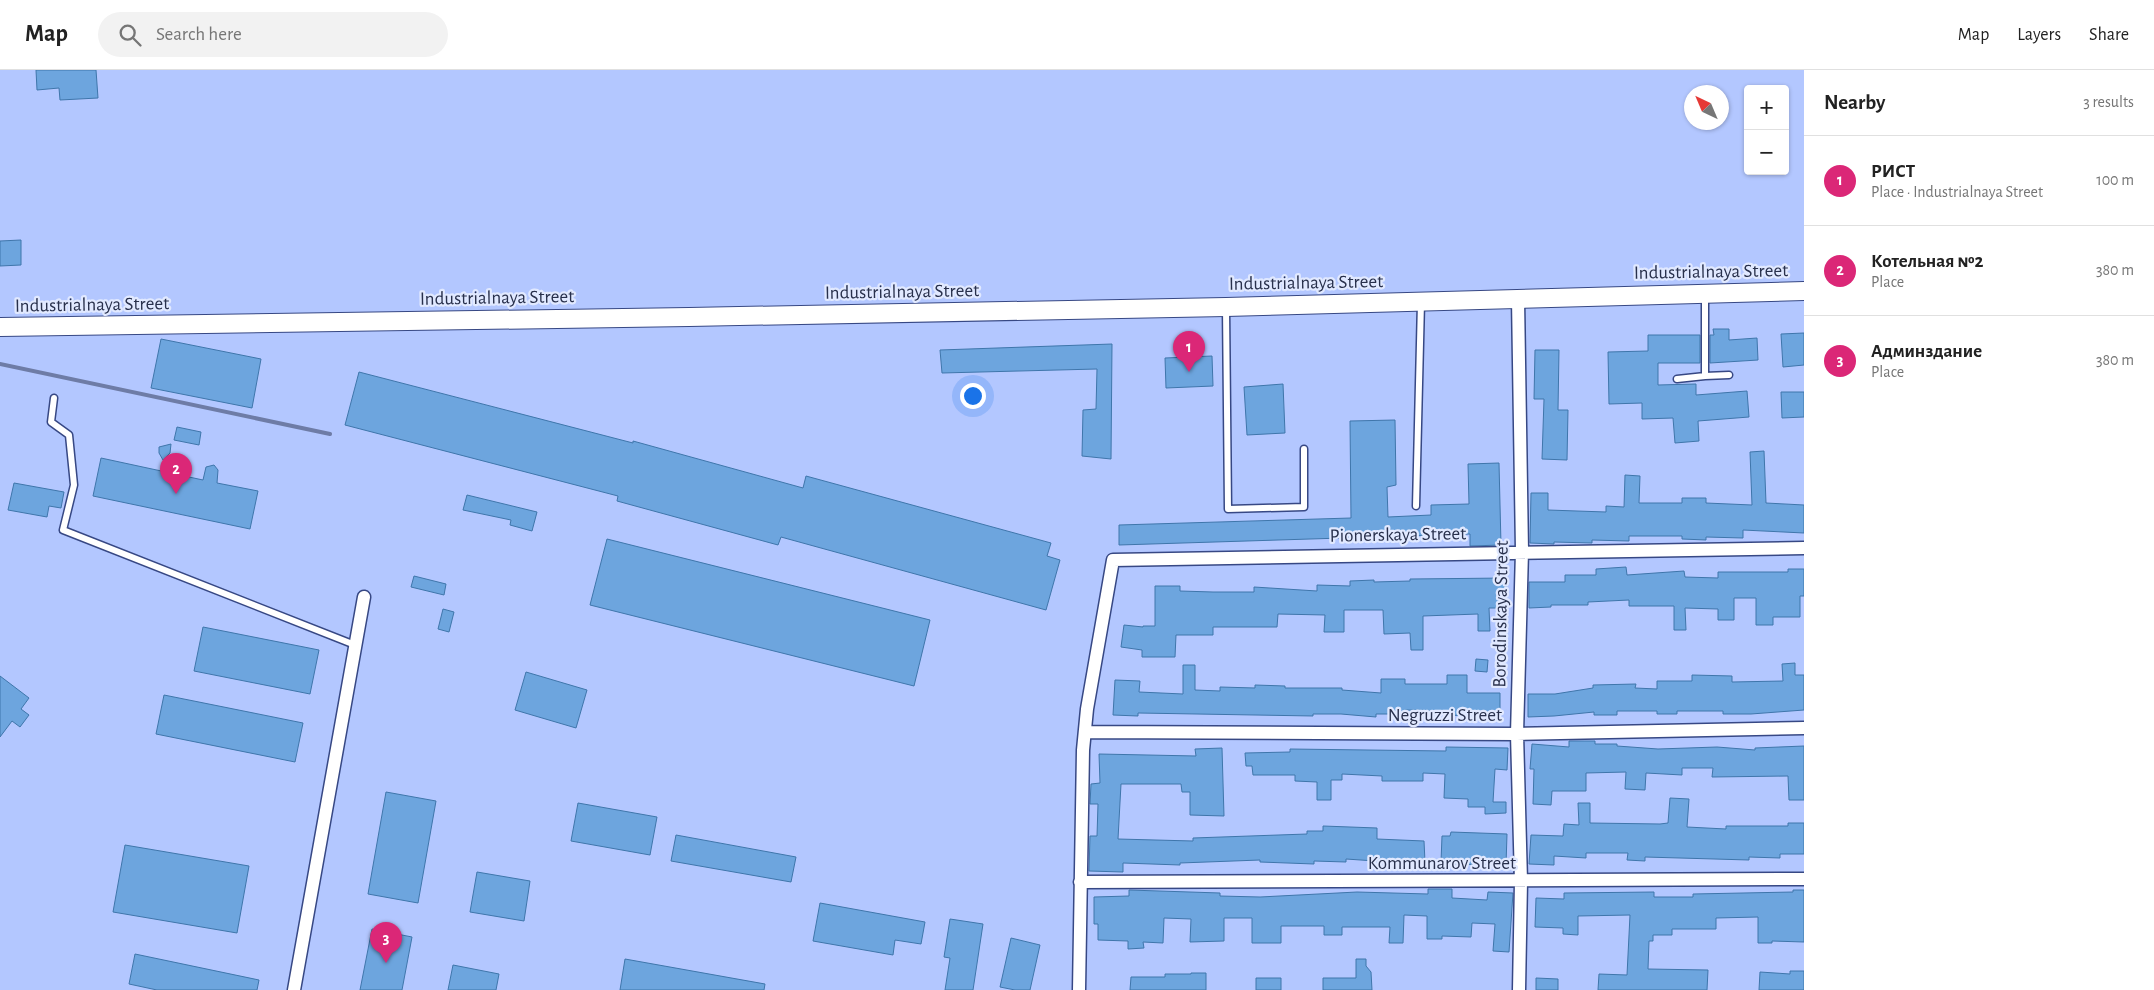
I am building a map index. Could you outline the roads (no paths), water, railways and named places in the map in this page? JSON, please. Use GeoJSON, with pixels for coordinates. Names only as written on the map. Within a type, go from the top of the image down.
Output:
{"type":"FeatureCollection","features":[{"type":"Feature","properties":{"kind":"main road","name":"Industrialnaya Street"},"geometry":{"type":"LineString","coordinates":[[0,327],[1226,307],[1804,291]]}},
{"type":"Feature","properties":{"kind":"street","name":"Borodinskaya Street"},"geometry":{"type":"LineString","coordinates":[[1518,299],[1522,552],[1517,734],[1521,881],[1519,990]]}},
{"type":"Feature","properties":{"kind":"street","name":"Pionerskaya Street"},"geometry":{"type":"LineString","coordinates":[[1085,732],[1113,560],[1804,548]]}},
{"type":"Feature","properties":{"kind":"street"},"geometry":{"type":"LineString","coordinates":[[294,990],[364,597]]}},
{"type":"Feature","properties":{"kind":"street","name":"Negruzzi Street"},"geometry":{"type":"LineString","coordinates":[[1085,732],[1517,734],[1804,728]]}},
{"type":"Feature","properties":{"kind":"street"},"geometry":{"type":"LineString","coordinates":[[1079,990],[1083,750],[1085,732]]}},
{"type":"Feature","properties":{"kind":"street","name":"Kommunarov Street"},"geometry":{"type":"LineString","coordinates":[[1080,882],[1804,879]]}},
{"type":"Feature","properties":{"kind":"lane"},"geometry":{"type":"LineString","coordinates":[[1705,293],[1705,376]]}},
{"type":"Feature","properties":{"kind":"lane"},"geometry":{"type":"LineString","coordinates":[[1416,506],[1421,301]]}},
{"type":"Feature","properties":{"kind":"lane"},"geometry":{"type":"LineString","coordinates":[[1226,307],[1228,509],[1304,507],[1304,449]]}},
{"type":"Feature","properties":{"kind":"lane"},"geometry":{"type":"LineString","coordinates":[[1677,379],[1729,375]]}},
{"type":"Feature","properties":{"kind":"lane"},"geometry":{"type":"LineString","coordinates":[[54,398],[51,422],[69,435],[74,485],[63,530],[355,645]]}},
{"type":"Feature","properties":{"kind":"railway"},"geometry":{"type":"LineString","coordinates":[[0,364],[330,434]]}},
{"type":"Feature","properties":{"kind":"place","name":"РИСТ"},"geometry":{"type":"Point","coordinates":[1189,372]}},
{"type":"Feature","properties":{"kind":"place","name":"Котельная №2"},"geometry":{"type":"Point","coordinates":[176,494]}},
{"type":"Feature","properties":{"kind":"place","name":"Админздание"},"geometry":{"type":"Point","coordinates":[386,963]}}]}
